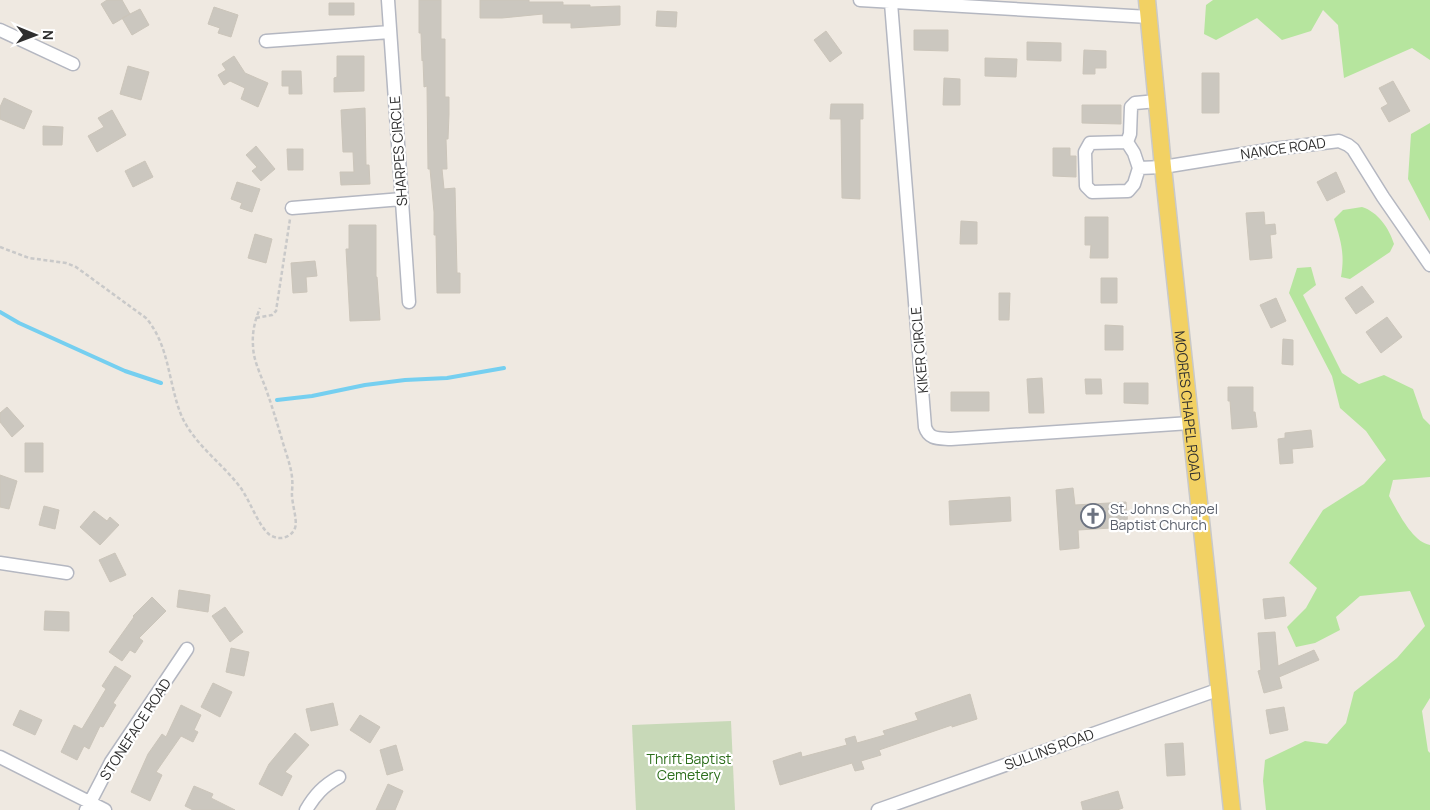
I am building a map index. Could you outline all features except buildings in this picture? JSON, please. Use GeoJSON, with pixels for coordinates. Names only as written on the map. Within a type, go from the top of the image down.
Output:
{"type":"FeatureCollection","features":[{"type":"Feature","properties":{"kind":"main road","name":"MOORES CHAPEL ROAD"},"geometry":{"type":"LineString","coordinates":[[1147,0],[1163,167],[1232,810]]}},
{"type":"Feature","properties":{"kind":"street","name":"SHARPES CIRCLE"},"geometry":{"type":"LineString","coordinates":[[388,0],[409,302]]}},
{"type":"Feature","properties":{"kind":"street"},"geometry":{"type":"LineString","coordinates":[[860,0],[1149,17]]}},
{"type":"Feature","properties":{"kind":"street","name":"KIKER CIRCLE"},"geometry":{"type":"LineString","coordinates":[[891,3],[924,417],[928,434],[934,438],[960,438],[1190,423]]}},
{"type":"Feature","properties":{"kind":"street"},"geometry":{"type":"LineString","coordinates":[[0,30],[72,64]]}},
{"type":"Feature","properties":{"kind":"street"},"geometry":{"type":"LineString","coordinates":[[266,41],[390,32]]}},
{"type":"Feature","properties":{"kind":"street"},"geometry":{"type":"LineString","coordinates":[[1127,142],[1130,134],[1131,107],[1135,103],[1157,100]]}},
{"type":"Feature","properties":{"kind":"street","name":"NANCE ROAD"},"geometry":{"type":"LineString","coordinates":[[1139,168],[1163,167],[1274,149],[1340,141],[1348,144],[1354,150],[1388,205],[1430,265]]}},
{"type":"Feature","properties":{"kind":"street"},"geometry":{"type":"LineString","coordinates":[[1127,142],[1134,153],[1139,168],[1134,184],[1128,191],[1092,192],[1086,186],[1085,152],[1090,143],[1127,142]]}},
{"type":"Feature","properties":{"kind":"street"},"geometry":{"type":"LineString","coordinates":[[292,208],[402,199]]}},
{"type":"Feature","properties":{"kind":"street"},"geometry":{"type":"LineString","coordinates":[[0,563],[67,573]]}},
{"type":"Feature","properties":{"kind":"street","name":"STONEFACE ROAD"},"geometry":{"type":"LineString","coordinates":[[88,806],[111,762],[187,649]]}},
{"type":"Feature","properties":{"kind":"street","name":"SULLINS ROAD"},"geometry":{"type":"LineString","coordinates":[[878,810],[1220,689]]}},
{"type":"Feature","properties":{"kind":"street"},"geometry":{"type":"LineString","coordinates":[[0,758],[88,806],[105,810]]}},
{"type":"Feature","properties":{"kind":"street"},"geometry":{"type":"LineString","coordinates":[[306,810],[316,793],[338,777]]}},
{"type":"Feature","properties":{"kind":"path"},"geometry":{"type":"LineString","coordinates":[[256,318],[272,315],[276,311],[289,225]]}},
{"type":"Feature","properties":{"kind":"path"},"geometry":{"type":"LineString","coordinates":[[0,247],[29,258],[66,263],[76,267],[146,318],[155,329],[163,347],[182,416],[192,435],[240,486],[264,528],[271,536],[283,538],[290,536],[295,529],[296,522],[291,503],[293,478],[253,347],[253,332],[260,308]]}},
{"type":"Feature","properties":{"kind":"green space"},"geometry":{"type":"Polygon","coordinates":[[[1213,0],[1430,0],[1430,60],[1412,48],[1344,78],[1338,25],[1323,10],[1311,31],[1282,40],[1257,18],[1216,40],[1204,34],[1206,5],[1213,0]]]}},
{"type":"Feature","properties":{"kind":"green space"},"geometry":{"type":"Polygon","coordinates":[[[1430,123],[1430,221],[1408,179],[1411,134],[1430,123]]]}},
{"type":"Feature","properties":{"kind":"green space"},"geometry":{"type":"Polygon","coordinates":[[[1362,207],[1368,209],[1382,221],[1394,244],[1390,252],[1350,279],[1341,277],[1342,248],[1334,219],[1343,210],[1362,207]]]}},
{"type":"Feature","properties":{"kind":"green space"},"geometry":{"type":"Polygon","coordinates":[[[1311,267],[1316,285],[1303,295],[1342,373],[1359,384],[1384,375],[1413,389],[1423,418],[1430,425],[1430,477],[1393,480],[1389,496],[1411,532],[1423,543],[1430,545],[1430,698],[1422,711],[1428,751],[1430,753],[1430,810],[1266,810],[1263,781],[1265,760],[1305,741],[1327,744],[1346,723],[1354,692],[1397,658],[1425,626],[1410,591],[1360,596],[1336,617],[1340,630],[1315,643],[1296,647],[1287,627],[1306,608],[1317,588],[1289,563],[1323,510],[1364,484],[1386,460],[1366,431],[1340,408],[1332,376],[1289,293],[1297,268],[1311,267]]]}},
{"type":"Feature","properties":{"kind":"green space","name":"Thrift Baptist Cemetery"},"geometry":{"type":"Polygon","coordinates":[[[731,721],[735,810],[636,810],[632,725],[731,721]]]}},
{"type":"Feature","properties":{"kind":"waterway"},"geometry":{"type":"LineString","coordinates":[[0,312],[19,323],[125,371],[161,383]]}},
{"type":"Feature","properties":{"kind":"waterway"},"geometry":{"type":"LineString","coordinates":[[277,400],[312,396],[365,385],[405,380],[447,378],[504,368]]}},
{"type":"Feature","properties":{"kind":"place","name":"St. Johns Chapel Baptist Church"},"geometry":{"type":"Point","coordinates":[1093,516]}}]}
